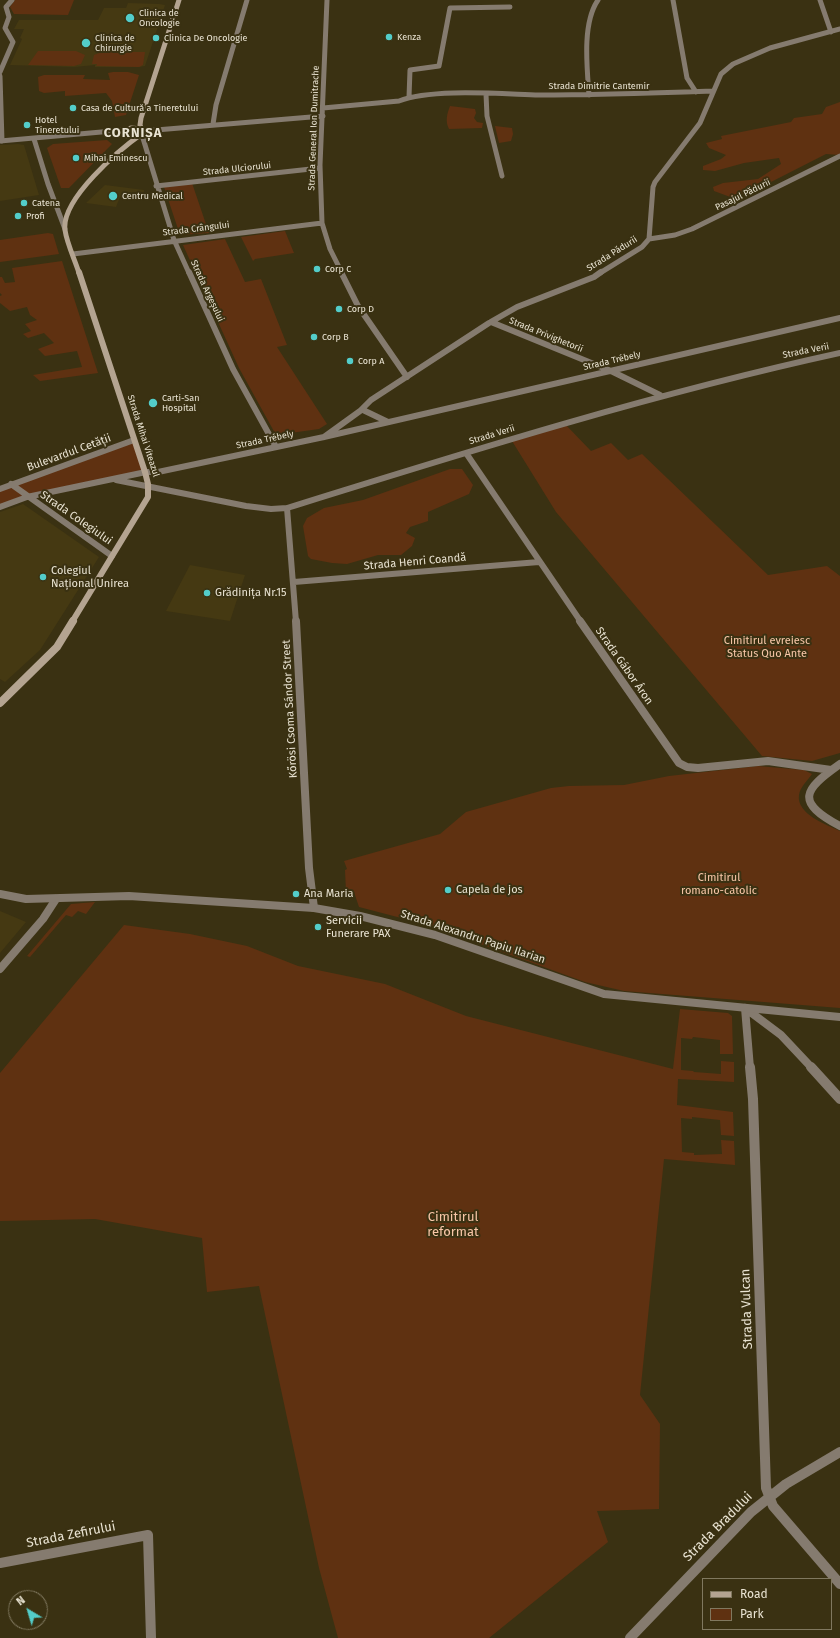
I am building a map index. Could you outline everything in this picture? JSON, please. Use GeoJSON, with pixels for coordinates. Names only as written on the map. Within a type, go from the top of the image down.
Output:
{"type":"FeatureCollection","features":[{"type":"Feature","properties":{"kind":"main road"},"geometry":{"type":"LineString","coordinates":[[141,133],[141,118],[179,0]]}},
{"type":"Feature","properties":{"kind":"main road"},"geometry":{"type":"LineString","coordinates":[[125,132],[141,118]]}},
{"type":"Feature","properties":{"kind":"main road"},"geometry":{"type":"LineString","coordinates":[[125,132],[136,128],[141,133]]}},
{"type":"Feature","properties":{"kind":"main road"},"geometry":{"type":"LineString","coordinates":[[125,132],[141,133]]}},
{"type":"Feature","properties":{"kind":"main road"},"geometry":{"type":"LineString","coordinates":[[123,147],[126,140],[125,132]]}},
{"type":"Feature","properties":{"kind":"main road"},"geometry":{"type":"LineString","coordinates":[[65,229],[68,211],[77,195],[123,147],[141,133]]}},
{"type":"Feature","properties":{"kind":"main road","name":"Strada Mihai Viteazul"},"geometry":{"type":"LineString","coordinates":[[0,703],[57,647],[148,497],[149,488],[146,472],[134,440],[65,229]]}},
{"type":"Feature","properties":{"kind":"street"},"geometry":{"type":"LineString","coordinates":[[0,72],[12,46],[11,39],[5,28],[8,17],[6,7],[12,0]]}},
{"type":"Feature","properties":{"kind":"street"},"geometry":{"type":"LineString","coordinates":[[213,124],[216,105],[247,0]]}},
{"type":"Feature","properties":{"kind":"street","name":"Strada General Ion Dumitrache"},"geometry":{"type":"LineString","coordinates":[[327,0],[320,168],[322,223],[330,249],[358,306],[407,376]]}},
{"type":"Feature","properties":{"kind":"street"},"geometry":{"type":"LineString","coordinates":[[589,95],[590,19],[594,4],[598,0]]}},
{"type":"Feature","properties":{"kind":"street"},"geometry":{"type":"LineString","coordinates":[[673,0],[687,78],[696,92]]}},
{"type":"Feature","properties":{"kind":"street"},"geometry":{"type":"LineString","coordinates":[[820,0],[830,32]]}},
{"type":"Feature","properties":{"kind":"street"},"geometry":{"type":"LineString","coordinates":[[409,97],[410,70],[439,66],[450,8],[510,7]]}},
{"type":"Feature","properties":{"kind":"street","name":"Strada Pădurii"},"geometry":{"type":"LineString","coordinates":[[324,437],[336,426],[363,410],[371,400],[491,322],[517,307],[594,277],[642,247],[649,239],[653,187],[657,178],[700,123],[721,74],[735,62],[770,48],[840,30]]}},
{"type":"Feature","properties":{"kind":"street"},"geometry":{"type":"LineString","coordinates":[[0,76],[1,141],[125,132]]}},
{"type":"Feature","properties":{"kind":"street","name":"Strada Dimitrie Cantemir"},"geometry":{"type":"LineString","coordinates":[[323,108],[398,101],[409,97],[446,94],[589,95],[713,91]]}},
{"type":"Feature","properties":{"kind":"street"},"geometry":{"type":"LineString","coordinates":[[486,94],[487,116],[502,176]]}},
{"type":"Feature","properties":{"kind":"street"},"geometry":{"type":"LineString","coordinates":[[141,133],[213,124],[323,116]]}},
{"type":"Feature","properties":{"kind":"street","name":"Strada Argeșului"},"geometry":{"type":"LineString","coordinates":[[141,133],[156,186],[174,240],[233,369],[276,447]]}},
{"type":"Feature","properties":{"kind":"street","name":"Strada Mihai Viteazul"},"geometry":{"type":"LineString","coordinates":[[34,138],[48,184],[65,229]]}},
{"type":"Feature","properties":{"kind":"street","name":"Pasajul Pădurii"},"geometry":{"type":"LineString","coordinates":[[649,239],[675,236],[692,229],[840,156]]}},
{"type":"Feature","properties":{"kind":"street","name":"Strada Ulciorului"},"geometry":{"type":"LineString","coordinates":[[156,186],[320,168]]}},
{"type":"Feature","properties":{"kind":"street","name":"Strada Crângului"},"geometry":{"type":"LineString","coordinates":[[73,254],[174,240],[322,223]]}},
{"type":"Feature","properties":{"kind":"street","name":"Strada Trébely"},"geometry":{"type":"LineString","coordinates":[[146,472],[158,472],[324,437],[609,370],[840,318]]}},
{"type":"Feature","properties":{"kind":"street","name":"Strada Privighetorii"},"geometry":{"type":"LineString","coordinates":[[491,322],[609,370],[660,395]]}},
{"type":"Feature","properties":{"kind":"street","name":"Strada Verii"},"geometry":{"type":"LineString","coordinates":[[149,488],[262,508],[287,508],[660,395],[770,367],[840,353]]}},
{"type":"Feature","properties":{"kind":"street"},"geometry":{"type":"LineString","coordinates":[[363,410],[388,422]]}},
{"type":"Feature","properties":{"kind":"street","name":"Bulevardul Cetății"},"geometry":{"type":"LineString","coordinates":[[0,489],[134,440]]}},
{"type":"Feature","properties":{"kind":"street","name":"Strada Gábor Áron"},"geometry":{"type":"LineString","coordinates":[[466,453],[539,562],[679,763],[687,767],[698,768],[768,762],[831,770]]}},
{"type":"Feature","properties":{"kind":"street"},"geometry":{"type":"LineString","coordinates":[[0,507],[27,497],[146,472]]}},
{"type":"Feature","properties":{"kind":"street"},"geometry":{"type":"LineString","coordinates":[[113,480],[149,488]]}},
{"type":"Feature","properties":{"kind":"street"},"geometry":{"type":"LineString","coordinates":[[11,484],[27,497]]}},
{"type":"Feature","properties":{"kind":"street","name":"Strada Colegiului"},"geometry":{"type":"LineString","coordinates":[[27,497],[112,556]]}},
{"type":"Feature","properties":{"kind":"street","name":"Kőrösi Csoma Sándor Street"},"geometry":{"type":"LineString","coordinates":[[287,508],[294,582],[309,868],[314,908]]}},
{"type":"Feature","properties":{"kind":"street","name":"Strada Henri Coandă"},"geometry":{"type":"LineString","coordinates":[[294,582],[539,562]]}},
{"type":"Feature","properties":{"kind":"street"},"geometry":{"type":"LineString","coordinates":[[840,764],[812,785],[808,792],[807,800],[811,807],[820,815],[840,826]]}},
{"type":"Feature","properties":{"kind":"street","name":"Strada Alexandru Papiu Ilarian"},"geometry":{"type":"LineString","coordinates":[[0,894],[26,900],[87,896],[129,896],[314,908],[367,918],[435,935],[604,994],[840,1017]]}},
{"type":"Feature","properties":{"kind":"street"},"geometry":{"type":"LineString","coordinates":[[0,969],[43,918],[56,899]]}},
{"type":"Feature","properties":{"kind":"street"},"geometry":{"type":"LineString","coordinates":[[745,1008],[781,1035],[840,1099]]}},
{"type":"Feature","properties":{"kind":"street","name":"Strada Vulcan"},"geometry":{"type":"LineString","coordinates":[[745,1008],[753,1099],[766,1484],[768,1497],[772,1506],[840,1584]]}},
{"type":"Feature","properties":{"kind":"street","name":"Strada Bradului"},"geometry":{"type":"LineString","coordinates":[[630,1638],[751,1512],[786,1484],[840,1452]]}},
{"type":"Feature","properties":{"kind":"street","name":"Strada Zefirului"},"geometry":{"type":"LineString","coordinates":[[0,1563],[148,1535],[151,1638]]}},
{"type":"Feature","properties":{"kind":"shaded area","name":"Clinica de Chirurgie"},"geometry":{"type":"Polygon","coordinates":[[[128,3],[165,5],[145,66],[95,67],[95,65],[74,67],[10,65],[22,39],[20,38],[24,29],[14,29],[19,20],[98,20],[104,8],[126,8],[128,3]]]}},
{"type":"Feature","properties":{"kind":"shaded area"},"geometry":{"type":"Polygon","coordinates":[[[0,145],[24,145],[39,195],[0,201],[0,145]]]}},
{"type":"Feature","properties":{"kind":"shaded area","name":"Centru Medical"},"geometry":{"type":"Polygon","coordinates":[[[105,185],[144,190],[144,194],[120,197],[116,207],[86,203],[105,185]]]}},
{"type":"Feature","properties":{"kind":"shaded area","name":"Colegiul Național Unirea"},"geometry":{"type":"Polygon","coordinates":[[[23,504],[99,557],[40,650],[5,682],[0,679],[0,512],[23,504]]]}},
{"type":"Feature","properties":{"kind":"shaded area","name":"Grădinița Nr.15"},"geometry":{"type":"Polygon","coordinates":[[[190,565],[245,575],[230,621],[166,611],[190,565]]]}},
{"type":"Feature","properties":{"kind":"shaded area"},"geometry":{"type":"Polygon","coordinates":[[[0,911],[26,922],[0,953],[0,911]]]}},
{"type":"Feature","properties":{"kind":"green space"},"geometry":{"type":"Polygon","coordinates":[[[15,0],[74,0],[68,15],[14,14],[10,7],[15,0]]]}},
{"type":"Feature","properties":{"kind":"green space"},"geometry":{"type":"Polygon","coordinates":[[[38,51],[76,51],[85,55],[81,64],[74,66],[28,65],[38,51]]]}},
{"type":"Feature","properties":{"kind":"green space"},"geometry":{"type":"Polygon","coordinates":[[[102,52],[145,52],[143,65],[139,67],[96,66],[97,64],[92,64],[94,55],[102,52]]]}},
{"type":"Feature","properties":{"kind":"green space"},"geometry":{"type":"Polygon","coordinates":[[[128,72],[139,75],[126,115],[115,117],[112,101],[106,93],[65,96],[65,91],[44,93],[39,91],[38,77],[44,75],[85,75],[83,79],[110,80],[108,73],[128,72]]]}},
{"type":"Feature","properties":{"kind":"green space"},"geometry":{"type":"Polygon","coordinates":[[[840,102],[840,155],[826,154],[771,182],[733,198],[714,191],[713,187],[723,183],[758,179],[781,164],[779,158],[744,163],[715,171],[703,170],[703,166],[721,159],[726,155],[709,148],[706,143],[722,139],[721,136],[791,122],[794,118],[822,114],[826,107],[840,102]]]}},
{"type":"Feature","properties":{"kind":"green space"},"geometry":{"type":"Polygon","coordinates":[[[450,106],[475,109],[476,113],[474,118],[477,122],[483,123],[482,128],[449,129],[447,118],[450,106]]]}},
{"type":"Feature","properties":{"kind":"green space"},"geometry":{"type":"Polygon","coordinates":[[[495,126],[512,128],[513,134],[511,141],[499,143],[495,126]]]}},
{"type":"Feature","properties":{"kind":"green space"},"geometry":{"type":"Polygon","coordinates":[[[107,140],[112,144],[69,188],[61,188],[47,148],[53,144],[107,140]]]}},
{"type":"Feature","properties":{"kind":"green space"},"geometry":{"type":"Polygon","coordinates":[[[192,183],[209,233],[180,235],[164,187],[192,183]]]}},
{"type":"Feature","properties":{"kind":"green space"},"geometry":{"type":"Polygon","coordinates":[[[285,231],[294,253],[255,259],[253,261],[241,237],[285,231]]]}},
{"type":"Feature","properties":{"kind":"green space"},"geometry":{"type":"Polygon","coordinates":[[[48,233],[53,234],[59,254],[0,262],[0,240],[48,233]]]}},
{"type":"Feature","properties":{"kind":"green space"},"geometry":{"type":"Polygon","coordinates":[[[225,239],[245,282],[261,279],[287,345],[277,347],[327,424],[319,429],[276,435],[239,368],[183,245],[225,239]]]}},
{"type":"Feature","properties":{"kind":"green space"},"geometry":{"type":"Polygon","coordinates":[[[62,261],[98,373],[40,381],[33,375],[82,367],[77,351],[45,356],[38,349],[54,343],[44,333],[28,338],[23,334],[31,331],[25,324],[37,320],[30,315],[27,307],[10,311],[0,303],[0,296],[2,295],[0,293],[0,277],[2,277],[5,283],[15,282],[12,268],[62,261]]]}},
{"type":"Feature","properties":{"kind":"green space","name":"Cimitirul evreiesc Status Quo Ante"},"geometry":{"type":"Polygon","coordinates":[[[566,425],[591,451],[611,443],[628,460],[642,454],[768,575],[827,566],[840,576],[840,753],[812,761],[762,756],[556,512],[512,441],[566,425]]]}},
{"type":"Feature","properties":{"kind":"green space"},"geometry":{"type":"Polygon","coordinates":[[[134,440],[146,472],[27,497],[0,507],[0,489],[134,440]]]}},
{"type":"Feature","properties":{"kind":"green space"},"geometry":{"type":"Polygon","coordinates":[[[450,469],[462,469],[473,485],[469,494],[428,512],[428,521],[410,527],[406,533],[415,538],[412,546],[401,555],[378,555],[347,564],[311,559],[308,556],[303,526],[307,518],[324,508],[363,500],[450,469]]]}},
{"type":"Feature","properties":{"kind":"green space","name":"Cimitirul romano-catolic"},"geometry":{"type":"Polygon","coordinates":[[[758,766],[804,770],[812,774],[802,786],[799,795],[799,802],[802,808],[814,818],[840,831],[840,1008],[624,991],[585,982],[428,925],[359,907],[354,892],[346,892],[345,870],[347,869],[344,861],[440,834],[466,812],[551,788],[569,786],[624,785],[669,776],[758,766]]]}},
{"type":"Feature","properties":{"kind":"green space"},"geometry":{"type":"Polygon","coordinates":[[[95,902],[86,914],[78,911],[72,917],[66,915],[30,957],[27,956],[71,904],[95,902]]]}},
{"type":"Feature","properties":{"kind":"green space","name":"Cimitirul reformat"},"geometry":{"type":"Polygon","coordinates":[[[124,925],[190,934],[247,946],[298,966],[385,984],[466,1016],[673,1069],[680,1009],[728,1013],[732,1016],[733,1054],[720,1054],[720,1040],[693,1037],[692,1039],[681,1038],[681,1070],[721,1074],[721,1061],[734,1062],[734,1082],[678,1079],[677,1105],[733,1112],[734,1136],[721,1135],[720,1120],[692,1117],[692,1119],[681,1118],[682,1152],[694,1153],[694,1155],[722,1154],[721,1140],[734,1141],[735,1165],[664,1159],[640,1395],[660,1424],[659,1509],[597,1511],[608,1542],[489,1638],[338,1638],[319,1568],[259,1286],[207,1292],[202,1238],[95,1219],[0,1221],[0,1073],[124,925]]]}},
{"type":"Feature","properties":{"kind":"place","name":"Clinica de Oncologie"},"geometry":{"type":"Point","coordinates":[130,18]}},
{"type":"Feature","properties":{"kind":"place","name":"Kenza"},"geometry":{"type":"Point","coordinates":[389,37]}},
{"type":"Feature","properties":{"kind":"place","name":"Clinica De Oncologie"},"geometry":{"type":"Point","coordinates":[156,38]}},
{"type":"Feature","properties":{"kind":"place","name":"Clinica de Chirurgie"},"geometry":{"type":"Point","coordinates":[86,43]}},
{"type":"Feature","properties":{"kind":"place","name":"Casa de Cultură a Tineretului"},"geometry":{"type":"Point","coordinates":[73,108]}},
{"type":"Feature","properties":{"kind":"place","name":"Hotel Tineretului"},"geometry":{"type":"Point","coordinates":[27,125]}},
{"type":"Feature","properties":{"kind":"place","name":"Mihai Eminescu"},"geometry":{"type":"Point","coordinates":[76,158]}},
{"type":"Feature","properties":{"kind":"place","name":"Centru Medical"},"geometry":{"type":"Point","coordinates":[113,196]}},
{"type":"Feature","properties":{"kind":"place","name":"Catena"},"geometry":{"type":"Point","coordinates":[24,203]}},
{"type":"Feature","properties":{"kind":"place","name":"Profi"},"geometry":{"type":"Point","coordinates":[18,216]}},
{"type":"Feature","properties":{"kind":"place","name":"Corp C"},"geometry":{"type":"Point","coordinates":[317,269]}},
{"type":"Feature","properties":{"kind":"place","name":"Corp D"},"geometry":{"type":"Point","coordinates":[339,309]}},
{"type":"Feature","properties":{"kind":"place","name":"Corp B"},"geometry":{"type":"Point","coordinates":[314,337]}},
{"type":"Feature","properties":{"kind":"place","name":"Corp A"},"geometry":{"type":"Point","coordinates":[350,361]}},
{"type":"Feature","properties":{"kind":"place","name":"Carti-San Hospital"},"geometry":{"type":"Point","coordinates":[153,403]}},
{"type":"Feature","properties":{"kind":"place","name":"Colegiul Național Unirea"},"geometry":{"type":"Point","coordinates":[43,577]}},
{"type":"Feature","properties":{"kind":"place","name":"Grădinița Nr.15"},"geometry":{"type":"Point","coordinates":[207,593]}},
{"type":"Feature","properties":{"kind":"place","name":"Capela de jos"},"geometry":{"type":"Point","coordinates":[448,890]}},
{"type":"Feature","properties":{"kind":"place","name":"Ana Maria"},"geometry":{"type":"Point","coordinates":[296,894]}},
{"type":"Feature","properties":{"kind":"place","name":"Servicii Funerare PAX"},"geometry":{"type":"Point","coordinates":[318,927]}},
{"type":"Feature","properties":{"kind":"district","name":"CORNIȘA"},"geometry":{"type":"Point","coordinates":[133,133]}}]}
